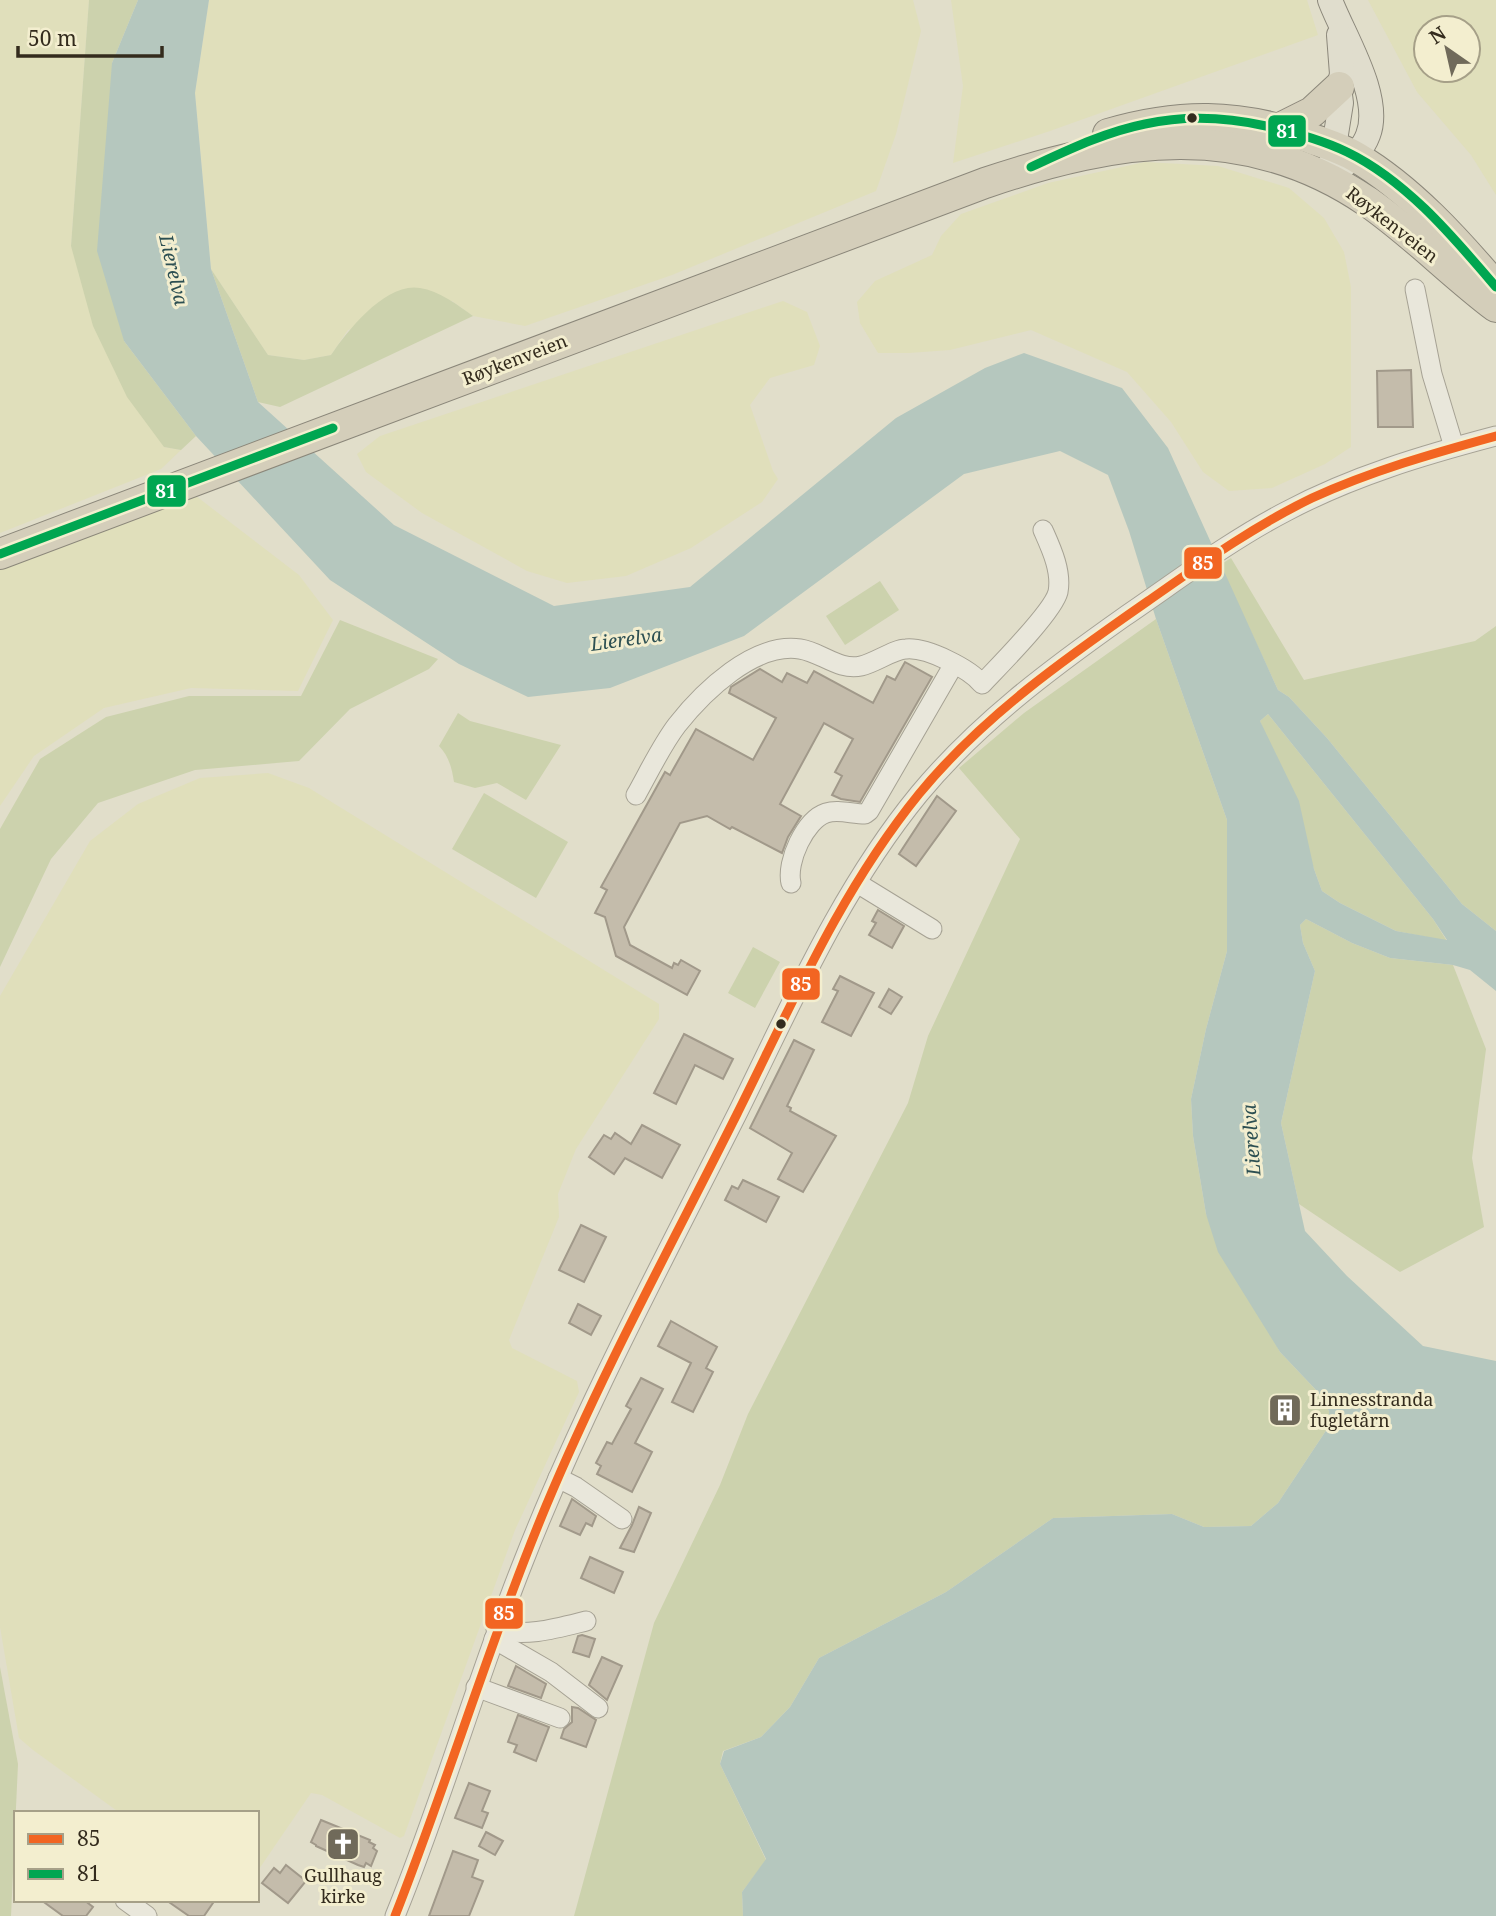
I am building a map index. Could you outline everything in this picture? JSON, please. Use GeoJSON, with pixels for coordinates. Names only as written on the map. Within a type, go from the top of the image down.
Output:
{"type":"FeatureCollection","features":[{"type":"Feature","properties":{"kind":"highway"},"geometry":{"type":"LineString","coordinates":[[1280,128],[1312,112],[1339,87]]}},
{"type":"Feature","properties":{"kind":"highway","name":"Røykenveien"},"geometry":{"type":"LineString","coordinates":[[0,554],[1031,167],[1100,136],[1161,120],[1243,120],[1280,128],[1344,151],[1388,179],[1418,205],[1496,287]]}},
{"type":"Feature","properties":{"kind":"highway","name":"Røykenveien"},"geometry":{"type":"LineString","coordinates":[[1031,167],[1107,150],[1179,144],[1211,145],[1257,152],[1300,164],[1329,178],[1389,218],[1468,287],[1496,307]]}},
{"type":"Feature","properties":{"kind":"main road"},"geometry":{"type":"LineString","coordinates":[[1329,178],[1344,151],[1368,135],[1372,116],[1359,63],[1330,0]]}},
{"type":"Feature","properties":{"kind":"main road"},"geometry":{"type":"LineString","coordinates":[[1339,24],[1342,63],[1339,87],[1344,151]]}},
{"type":"Feature","properties":{"kind":"street"},"geometry":{"type":"LineString","coordinates":[[1415,289],[1432,374],[1454,447]]}},
{"type":"Feature","properties":{"kind":"street"},"geometry":{"type":"LineString","coordinates":[[395,1916],[428,1833],[495,1634],[558,1478],[839,912],[916,798],[957,751],[1020,693],[1139,607],[1256,528],[1323,493],[1366,475],[1496,436]]}},
{"type":"Feature","properties":{"kind":"street"},"geometry":{"type":"LineString","coordinates":[[636,795],[676,726],[699,701],[744,663],[771,651],[801,649],[846,666],[860,667],[904,648],[924,651],[954,664],[975,676],[982,684],[1050,608],[1058,592],[1056,562],[1043,530]]}},
{"type":"Feature","properties":{"kind":"street"},"geometry":{"type":"LineString","coordinates":[[791,883],[790,870],[803,834],[815,819],[832,812],[859,814],[869,811],[954,664]]}},
{"type":"Feature","properties":{"kind":"street"},"geometry":{"type":"LineString","coordinates":[[857,883],[899,906],[932,929]]}},
{"type":"Feature","properties":{"kind":"street"},"geometry":{"type":"LineString","coordinates":[[558,1478],[576,1487],[622,1519]]}},
{"type":"Feature","properties":{"kind":"street"},"geometry":{"type":"LineString","coordinates":[[495,1634],[526,1632],[586,1621]]}},
{"type":"Feature","properties":{"kind":"street"},"geometry":{"type":"LineString","coordinates":[[495,1634],[598,1707]]}},
{"type":"Feature","properties":{"kind":"street"},"geometry":{"type":"LineString","coordinates":[[476,1687],[561,1718]]}},
{"type":"Feature","properties":{"kind":"street"},"geometry":{"type":"LineString","coordinates":[[128,1902],[147,1916]]}},
{"type":"Feature","properties":{"kind":"green space"},"geometry":{"type":"Polygon","coordinates":[[[0,0],[89,0],[71,246],[164,447],[181,450],[161,469],[0,533],[0,0]]]}},
{"type":"Feature","properties":{"kind":"green space"},"geometry":{"type":"Polygon","coordinates":[[[89,0],[138,0],[112,63],[124,341],[196,436],[181,450],[164,447],[127,397],[93,326],[71,246],[89,0]]]}},
{"type":"Feature","properties":{"kind":"green space"},"geometry":{"type":"Polygon","coordinates":[[[209,0],[913,0],[921,31],[896,134],[876,191],[672,275],[525,326],[473,316],[452,301],[348,330],[331,355],[304,360],[268,355],[211,269],[195,93],[209,0]]]}},
{"type":"Feature","properties":{"kind":"green space"},"geometry":{"type":"Polygon","coordinates":[[[951,0],[1307,0],[1318,35],[953,163],[963,86],[951,0]]]}},
{"type":"Feature","properties":{"kind":"green space"},"geometry":{"type":"Polygon","coordinates":[[[1368,0],[1496,0],[1496,195],[1471,155],[1413,84],[1482,84],[1482,14],[1412,14],[1412,83],[1368,0]]]}},
{"type":"Feature","properties":{"kind":"green space"},"geometry":{"type":"Polygon","coordinates":[[[1145,162],[1218,166],[1289,188],[1324,218],[1344,252],[1351,287],[1351,447],[1325,464],[1272,488],[1229,491],[1203,472],[1171,422],[1127,372],[1031,330],[950,350],[878,353],[860,323],[857,302],[875,281],[932,255],[941,236],[961,214],[1048,183],[1145,162]]]}},
{"type":"Feature","properties":{"kind":"green space"},"geometry":{"type":"Polygon","coordinates":[[[211,269],[268,355],[304,360],[331,355],[369,310],[394,292],[407,288],[434,292],[473,316],[280,407],[258,402],[211,269]]]}},
{"type":"Feature","properties":{"kind":"green space"},"geometry":{"type":"Polygon","coordinates":[[[783,301],[807,312],[820,346],[814,365],[770,378],[750,405],[778,479],[762,502],[691,548],[626,576],[567,583],[527,571],[422,513],[366,472],[357,454],[380,436],[783,301]]]}},
{"type":"Feature","properties":{"kind":"green space"},"geometry":{"type":"Polygon","coordinates":[[[196,496],[299,575],[333,620],[298,691],[191,688],[104,708],[34,756],[0,806],[0,570],[196,496]]]}},
{"type":"Feature","properties":{"kind":"green space"},"geometry":{"type":"Polygon","coordinates":[[[1231,558],[1304,680],[1475,641],[1496,626],[1496,931],[1462,904],[1327,738],[1289,697],[1278,690],[1220,565],[1231,558]]]}},
{"type":"Feature","properties":{"kind":"green space"},"geometry":{"type":"Polygon","coordinates":[[[880,581],[899,610],[845,645],[826,616],[880,581]]]}},
{"type":"Feature","properties":{"kind":"green space"},"geometry":{"type":"Polygon","coordinates":[[[1156,619],[1227,820],[1227,951],[1191,1099],[1193,1136],[1206,1214],[1280,1352],[1316,1390],[1329,1411],[1329,1426],[1278,1503],[1251,1526],[1204,1527],[1172,1514],[1053,1518],[946,1592],[819,1658],[790,1707],[761,1737],[723,1751],[720,1764],[766,1860],[742,1892],[743,1916],[574,1916],[654,1623],[720,1485],[748,1414],[908,1103],[928,1036],[1020,839],[959,768],[1024,713],[1156,619]]]}},
{"type":"Feature","properties":{"kind":"green space"},"geometry":{"type":"Polygon","coordinates":[[[340,620],[438,659],[429,669],[350,709],[299,761],[195,770],[98,803],[51,859],[0,967],[0,829],[40,759],[106,717],[189,696],[301,696],[340,620]]]}},
{"type":"Feature","properties":{"kind":"green space"},"geometry":{"type":"Polygon","coordinates":[[[458,713],[470,721],[561,745],[526,800],[497,783],[475,788],[454,782],[449,763],[439,746],[458,713]]]}},
{"type":"Feature","properties":{"kind":"green space"},"geometry":{"type":"Polygon","coordinates":[[[1268,714],[1433,919],[1447,941],[1396,931],[1322,891],[1260,721],[1268,714]]]}},
{"type":"Feature","properties":{"kind":"green space"},"geometry":{"type":"Polygon","coordinates":[[[268,773],[309,788],[659,1004],[659,1019],[576,1149],[558,1194],[559,1217],[509,1340],[512,1348],[577,1381],[579,1392],[515,1530],[404,1836],[400,1838],[322,1795],[311,1793],[259,1869],[259,1811],[117,1811],[19,1738],[0,1627],[0,996],[90,841],[138,804],[200,778],[268,773]]]}},
{"type":"Feature","properties":{"kind":"green space"},"geometry":{"type":"Polygon","coordinates":[[[484,793],[568,842],[536,898],[452,849],[484,793]]]}},
{"type":"Feature","properties":{"kind":"green space"},"geometry":{"type":"Polygon","coordinates":[[[1306,919],[1352,943],[1390,958],[1453,965],[1486,1049],[1472,1158],[1484,1227],[1400,1272],[1299,1204],[1281,1123],[1315,971],[1303,943],[1300,925],[1306,919]]]}},
{"type":"Feature","properties":{"kind":"green space"},"geometry":{"type":"Polygon","coordinates":[[[753,947],[780,962],[755,1008],[728,993],[753,947]]]}},
{"type":"Feature","properties":{"kind":"green space"},"geometry":{"type":"Polygon","coordinates":[[[0,1667],[18,1764],[11,1916],[0,1916],[0,1667]]]}},
{"type":"Feature","properties":{"kind":"water","name":"Lierelva"},"geometry":{"type":"Polygon","coordinates":[[[138,0],[209,0],[195,93],[211,269],[258,402],[394,525],[554,606],[690,587],[896,418],[985,368],[1024,353],[1122,388],[1168,448],[1278,690],[1289,697],[1327,738],[1462,904],[1496,931],[1496,991],[1470,970],[1453,965],[1390,958],[1352,943],[1306,919],[1300,925],[1303,943],[1315,971],[1281,1123],[1305,1231],[1347,1276],[1423,1346],[1496,1361],[1496,1916],[743,1916],[742,1892],[766,1859],[720,1764],[724,1751],[761,1737],[790,1707],[819,1658],[946,1592],[1053,1518],[1172,1514],[1204,1527],[1251,1526],[1278,1503],[1329,1426],[1329,1411],[1316,1390],[1280,1352],[1218,1252],[1206,1214],[1193,1136],[1191,1099],[1227,951],[1227,820],[1156,619],[1129,531],[1108,475],[1060,451],[964,474],[744,636],[610,688],[528,697],[459,664],[330,580],[196,436],[124,341],[97,251],[112,63],[138,0]],[[1268,714],[1260,721],[1299,801],[1314,869],[1322,891],[1396,931],[1447,940],[1268,714]]]}},
{"type":"Feature","properties":{"kind":"building"},"geometry":{"type":"Polygon","coordinates":[[[1411,370],[1413,427],[1378,427],[1377,371],[1411,370]]]}},
{"type":"Feature","properties":{"kind":"building"},"geometry":{"type":"Polygon","coordinates":[[[905,662],[932,677],[860,802],[832,795],[842,776],[835,772],[853,739],[824,723],[780,804],[801,816],[782,853],[707,816],[680,823],[624,927],[630,945],[672,968],[674,963],[678,965],[681,960],[700,971],[687,995],[616,956],[605,917],[595,913],[607,890],[601,887],[665,772],[670,775],[696,729],[753,760],[776,718],[729,693],[731,687],[760,669],[782,682],[787,673],[807,683],[814,671],[873,703],[887,676],[895,680],[905,662]]]}},
{"type":"Feature","properties":{"kind":"building"},"geometry":{"type":"Polygon","coordinates":[[[937,796],[956,811],[916,866],[899,854],[937,796]]]}},
{"type":"Feature","properties":{"kind":"building"},"geometry":{"type":"Polygon","coordinates":[[[878,910],[904,926],[892,948],[869,935],[876,923],[872,921],[878,910]]]}},
{"type":"Feature","properties":{"kind":"building"},"geometry":{"type":"Polygon","coordinates":[[[840,976],[874,993],[851,1036],[822,1022],[838,991],[833,989],[840,976]]]}},
{"type":"Feature","properties":{"kind":"building"},"geometry":{"type":"Polygon","coordinates":[[[889,989],[902,997],[891,1014],[879,1007],[889,989]]]}},
{"type":"Feature","properties":{"kind":"building"},"geometry":{"type":"Polygon","coordinates":[[[684,1034],[733,1059],[723,1079],[695,1065],[676,1104],[654,1093],[684,1034]]]}},
{"type":"Feature","properties":{"kind":"building"},"geometry":{"type":"Polygon","coordinates":[[[794,1040],[814,1050],[787,1106],[791,1108],[790,1111],[836,1136],[803,1192],[778,1179],[792,1153],[750,1128],[794,1040]]]}},
{"type":"Feature","properties":{"kind":"building"},"geometry":{"type":"Polygon","coordinates":[[[642,1125],[680,1145],[662,1178],[625,1158],[614,1174],[589,1157],[604,1135],[611,1139],[615,1133],[631,1144],[642,1125]]]}},
{"type":"Feature","properties":{"kind":"building"},"geometry":{"type":"Polygon","coordinates":[[[743,1180],[779,1197],[766,1222],[725,1200],[732,1186],[738,1189],[743,1180]]]}},
{"type":"Feature","properties":{"kind":"building"},"geometry":{"type":"Polygon","coordinates":[[[581,1225],[606,1237],[584,1282],[559,1270],[581,1225]]]}},
{"type":"Feature","properties":{"kind":"building"},"geometry":{"type":"Polygon","coordinates":[[[578,1304],[601,1316],[591,1335],[569,1323],[578,1304]]]}},
{"type":"Feature","properties":{"kind":"building"},"geometry":{"type":"Polygon","coordinates":[[[671,1321],[717,1347],[706,1368],[713,1372],[693,1412],[672,1402],[691,1363],[658,1346],[671,1321]]]}},
{"type":"Feature","properties":{"kind":"building"},"geometry":{"type":"Polygon","coordinates":[[[641,1378],[663,1389],[635,1443],[652,1452],[632,1492],[597,1474],[601,1466],[596,1463],[607,1442],[612,1444],[631,1409],[626,1406],[641,1378]]]}},
{"type":"Feature","properties":{"kind":"building"},"geometry":{"type":"Polygon","coordinates":[[[572,1499],[596,1516],[592,1526],[586,1523],[580,1535],[560,1526],[572,1499]]]}},
{"type":"Feature","properties":{"kind":"building"},"geometry":{"type":"Polygon","coordinates":[[[639,1507],[651,1513],[634,1552],[620,1548],[639,1507]]]}},
{"type":"Feature","properties":{"kind":"building"},"geometry":{"type":"Polygon","coordinates":[[[590,1557],[623,1572],[614,1593],[581,1578],[590,1557]]]}},
{"type":"Feature","properties":{"kind":"building"},"geometry":{"type":"Polygon","coordinates":[[[578,1636],[595,1639],[589,1657],[573,1652],[578,1636]]]}},
{"type":"Feature","properties":{"kind":"building"},"geometry":{"type":"Polygon","coordinates":[[[602,1657],[622,1666],[607,1700],[589,1685],[602,1657]]]}},
{"type":"Feature","properties":{"kind":"building"},"geometry":{"type":"Polygon","coordinates":[[[516,1666],[546,1684],[541,1698],[508,1686],[516,1666]]]}},
{"type":"Feature","properties":{"kind":"building"},"geometry":{"type":"Polygon","coordinates":[[[572,1707],[596,1720],[586,1747],[561,1738],[564,1729],[572,1722],[572,1707]]]}},
{"type":"Feature","properties":{"kind":"building"},"geometry":{"type":"Polygon","coordinates":[[[518,1715],[549,1727],[536,1761],[514,1752],[517,1745],[508,1742],[518,1715]]]}},
{"type":"Feature","properties":{"kind":"building"},"geometry":{"type":"Polygon","coordinates":[[[469,1783],[490,1791],[482,1811],[488,1813],[482,1828],[455,1818],[469,1783]]]}},
{"type":"Feature","properties":{"kind":"building","name":"Gullhaug kirke"},"geometry":{"type":"Polygon","coordinates":[[[321,1820],[370,1840],[377,1851],[371,1866],[366,1863],[364,1867],[358,1865],[311,1842],[321,1820]]]}},
{"type":"Feature","properties":{"kind":"building"},"geometry":{"type":"Polygon","coordinates":[[[486,1832],[503,1841],[495,1855],[479,1846],[486,1832]]]}},
{"type":"Feature","properties":{"kind":"building"},"geometry":{"type":"Polygon","coordinates":[[[453,1851],[478,1860],[472,1877],[483,1881],[469,1916],[429,1916],[453,1851]]]}},
{"type":"Feature","properties":{"kind":"building"},"geometry":{"type":"Polygon","coordinates":[[[286,1865],[306,1881],[288,1903],[262,1883],[274,1868],[280,1873],[286,1865]]]}},
{"type":"Feature","properties":{"kind":"building"},"geometry":{"type":"Polygon","coordinates":[[[44,1902],[87,1902],[93,1907],[86,1916],[63,1916],[44,1902]]]}},
{"type":"Feature","properties":{"kind":"building"},"geometry":{"type":"Polygon","coordinates":[[[169,1902],[214,1902],[204,1916],[189,1916],[169,1902]]]}},
{"type":"Feature","properties":{"kind":"transit line","name":"81"},"geometry":{"type":"LineString","coordinates":[[1031,167],[1101,137],[1160,121],[1221,119],[1287,131],[1347,152],[1390,178],[1428,212],[1496,287]]}},
{"type":"Feature","properties":{"kind":"transit line","name":"81"},"geometry":{"type":"LineString","coordinates":[[0,554],[333,428]]}},
{"type":"Feature","properties":{"kind":"transit line","name":"85"},"geometry":{"type":"LineString","coordinates":[[395,1916],[506,1608],[546,1506],[590,1406],[819,949],[865,869],[891,831],[944,766],[998,714],[1087,644],[1228,546],[1290,509],[1334,488],[1403,463],[1496,436]]}},
{"type":"Feature","properties":{"kind":"place","name":"Linnesstranda fugletårn"},"geometry":{"type":"Point","coordinates":[1285,1410]}},
{"type":"Feature","properties":{"kind":"place","name":"Gullhaug kirke"},"geometry":{"type":"Point","coordinates":[343,1844]}}]}
